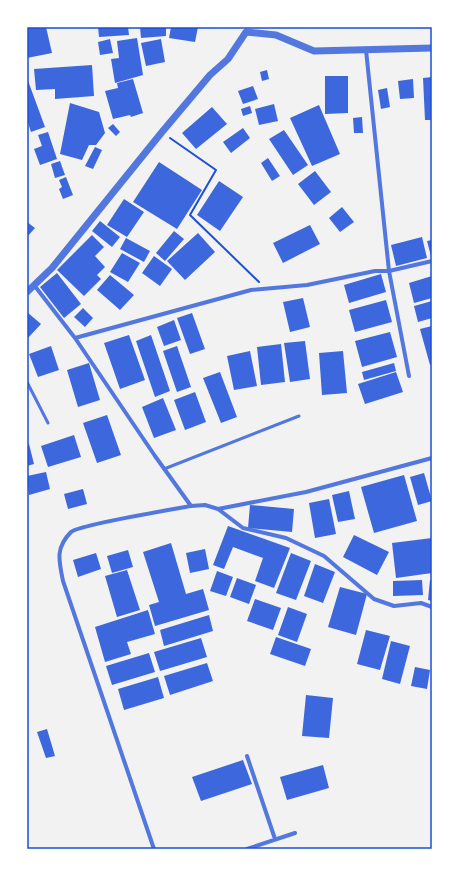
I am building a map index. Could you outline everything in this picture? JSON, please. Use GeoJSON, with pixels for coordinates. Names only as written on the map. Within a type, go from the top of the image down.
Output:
{"type":"FeatureCollection","features":[{"type":"Feature","properties":{"kind":"street"},"geometry":{"type":"LineString","coordinates":[[27,292],[52,268],[210,75],[228,59],[248,29],[276,34],[314,51],[432,48]]}},
{"type":"Feature","properties":{"kind":"street"},"geometry":{"type":"LineString","coordinates":[[366,50],[389,271],[409,376]]}},
{"type":"Feature","properties":{"kind":"street"},"geometry":{"type":"LineString","coordinates":[[75,338],[251,290],[307,285],[375,271],[389,271],[432,261]]}},
{"type":"Feature","properties":{"kind":"street"},"geometry":{"type":"LineString","coordinates":[[34,285],[75,338],[164,469],[192,506]]}},
{"type":"Feature","properties":{"kind":"street"},"geometry":{"type":"LineString","coordinates":[[218,509],[306,492],[432,458]]}},
{"type":"Feature","properties":{"kind":"street"},"geometry":{"type":"LineString","coordinates":[[154,849],[63,580],[58,557],[62,544],[72,531],[100,523],[192,506],[205,505],[218,509],[243,528],[286,538],[324,556],[374,599],[394,606],[421,603],[432,607]]}},
{"type":"Feature","properties":{"kind":"street"},"geometry":{"type":"LineString","coordinates":[[247,756],[275,839]]}},
{"type":"Feature","properties":{"kind":"street"},"geometry":{"type":"LineString","coordinates":[[247,849],[295,833]]}},
{"type":"Feature","properties":{"kind":"lane"},"geometry":{"type":"LineString","coordinates":[[27,382],[48,423]]}},
{"type":"Feature","properties":{"kind":"lane"},"geometry":{"type":"LineString","coordinates":[[164,469],[299,416]]}},
{"type":"Feature","properties":{"kind":"path"},"geometry":{"type":"LineString","coordinates":[[162,132],[216,170],[190,215],[265,289]]}},
{"type":"Feature","properties":{"kind":"building"},"geometry":{"type":"Polygon","coordinates":[[[27,27],[46,27],[52,53],[27,58],[27,27]]]}},
{"type":"Feature","properties":{"kind":"building"},"geometry":{"type":"Polygon","coordinates":[[[98,27],[128,27],[129,35],[99,37],[98,27]]]}},
{"type":"Feature","properties":{"kind":"building"},"geometry":{"type":"Polygon","coordinates":[[[140,27],[166,27],[166,36],[141,38],[140,27]]]}},
{"type":"Feature","properties":{"kind":"building"},"geometry":{"type":"Polygon","coordinates":[[[171,27],[198,27],[195,42],[169,38],[171,27]]]}},
{"type":"Feature","properties":{"kind":"building"},"geometry":{"type":"Polygon","coordinates":[[[137,38],[143,75],[115,83],[111,59],[119,58],[117,41],[137,38]]]}},
{"type":"Feature","properties":{"kind":"building"},"geometry":{"type":"Polygon","coordinates":[[[110,39],[113,53],[100,55],[98,42],[110,39]]]}},
{"type":"Feature","properties":{"kind":"building"},"geometry":{"type":"Polygon","coordinates":[[[161,39],[165,62],[146,66],[141,43],[161,39]]]}},
{"type":"Feature","properties":{"kind":"building"},"geometry":{"type":"Polygon","coordinates":[[[92,65],[94,96],[55,99],[55,89],[36,90],[34,69],[92,65]]]}},
{"type":"Feature","properties":{"kind":"building"},"geometry":{"type":"Polygon","coordinates":[[[267,70],[269,79],[262,81],[260,72],[267,70]]]}},
{"type":"Feature","properties":{"kind":"building"},"geometry":{"type":"Polygon","coordinates":[[[325,76],[348,76],[348,113],[325,114],[325,76]]]}},
{"type":"Feature","properties":{"kind":"building"},"geometry":{"type":"Polygon","coordinates":[[[432,77],[432,120],[425,120],[423,78],[432,77]]]}},
{"type":"Feature","properties":{"kind":"building"},"geometry":{"type":"Polygon","coordinates":[[[27,78],[45,127],[31,132],[27,120],[27,78]]]}},
{"type":"Feature","properties":{"kind":"building"},"geometry":{"type":"Polygon","coordinates":[[[133,79],[143,113],[131,117],[130,115],[113,119],[105,91],[118,88],[117,83],[133,79]]]}},
{"type":"Feature","properties":{"kind":"building"},"geometry":{"type":"Polygon","coordinates":[[[413,79],[414,98],[400,99],[398,81],[413,79]]]}},
{"type":"Feature","properties":{"kind":"building"},"geometry":{"type":"Polygon","coordinates":[[[253,86],[258,99],[243,104],[238,91],[253,86]]]}},
{"type":"Feature","properties":{"kind":"building"},"geometry":{"type":"Polygon","coordinates":[[[387,88],[390,107],[381,109],[378,90],[387,88]]]}},
{"type":"Feature","properties":{"kind":"building"},"geometry":{"type":"Polygon","coordinates":[[[70,103],[99,112],[105,133],[96,145],[89,145],[82,160],[60,154],[70,103]]]}},
{"type":"Feature","properties":{"kind":"building"},"geometry":{"type":"Polygon","coordinates":[[[274,104],[278,121],[259,125],[255,109],[274,104]]]}},
{"type":"Feature","properties":{"kind":"building"},"geometry":{"type":"Polygon","coordinates":[[[319,105],[340,154],[312,166],[290,118],[319,105]]]}},
{"type":"Feature","properties":{"kind":"building"},"geometry":{"type":"Polygon","coordinates":[[[250,106],[252,113],[243,116],[241,109],[250,106]]]}},
{"type":"Feature","properties":{"kind":"building"},"geometry":{"type":"Polygon","coordinates":[[[212,107],[227,124],[196,149],[182,133],[212,107]]]}},
{"type":"Feature","properties":{"kind":"building"},"geometry":{"type":"Polygon","coordinates":[[[362,117],[363,133],[354,133],[353,118],[362,117]]]}},
{"type":"Feature","properties":{"kind":"building"},"geometry":{"type":"Polygon","coordinates":[[[113,124],[120,132],[116,136],[108,128],[113,124]]]}},
{"type":"Feature","properties":{"kind":"building"},"geometry":{"type":"Polygon","coordinates":[[[243,128],[250,138],[231,153],[223,142],[243,128]]]}},
{"type":"Feature","properties":{"kind":"building"},"geometry":{"type":"Polygon","coordinates":[[[284,130],[308,165],[293,175],[269,139],[284,130]]]}},
{"type":"Feature","properties":{"kind":"building"},"geometry":{"type":"Polygon","coordinates":[[[48,132],[57,159],[40,165],[34,149],[42,146],[38,135],[48,132]]]}},
{"type":"Feature","properties":{"kind":"building"},"geometry":{"type":"Polygon","coordinates":[[[95,147],[102,150],[93,169],[85,166],[95,147]]]}},
{"type":"Feature","properties":{"kind":"building"},"geometry":{"type":"Polygon","coordinates":[[[268,158],[280,176],[272,181],[261,163],[268,158]]]}},
{"type":"Feature","properties":{"kind":"building"},"geometry":{"type":"Polygon","coordinates":[[[60,161],[65,175],[55,178],[51,164],[60,161]]]}},
{"type":"Feature","properties":{"kind":"building"},"geometry":{"type":"Polygon","coordinates":[[[159,162],[202,190],[177,229],[133,202],[159,162]]]}},
{"type":"Feature","properties":{"kind":"building"},"geometry":{"type":"Polygon","coordinates":[[[315,171],[331,192],[314,205],[298,184],[315,171]]]}},
{"type":"Feature","properties":{"kind":"building"},"geometry":{"type":"Polygon","coordinates":[[[66,177],[73,195],[63,199],[59,189],[62,187],[59,180],[66,177]]]}},
{"type":"Feature","properties":{"kind":"building"},"geometry":{"type":"Polygon","coordinates":[[[219,181],[243,197],[220,231],[197,215],[219,181]]]}},
{"type":"Feature","properties":{"kind":"building"},"geometry":{"type":"Polygon","coordinates":[[[124,199],[144,212],[127,237],[107,225],[124,199]]]}},
{"type":"Feature","properties":{"kind":"building"},"geometry":{"type":"Polygon","coordinates":[[[342,207],[354,222],[340,232],[329,218],[342,207]]]}},
{"type":"Feature","properties":{"kind":"building"},"geometry":{"type":"Polygon","coordinates":[[[100,221],[120,237],[112,247],[92,231],[100,221]]]}},
{"type":"Feature","properties":{"kind":"building"},"geometry":{"type":"Polygon","coordinates":[[[27,222],[35,228],[27,237],[27,222]]]}},
{"type":"Feature","properties":{"kind":"building"},"geometry":{"type":"Polygon","coordinates":[[[310,225],[320,244],[283,263],[273,243],[310,225]]]}},
{"type":"Feature","properties":{"kind":"building"},"geometry":{"type":"Polygon","coordinates":[[[174,231],[184,239],[165,261],[156,253],[174,231]]]}},
{"type":"Feature","properties":{"kind":"building"},"geometry":{"type":"Polygon","coordinates":[[[198,233],[215,252],[185,280],[167,261],[198,233]]]}},
{"type":"Feature","properties":{"kind":"building"},"geometry":{"type":"Polygon","coordinates":[[[92,235],[104,247],[95,256],[105,267],[97,275],[101,279],[84,296],[57,270],[92,235]]]}},
{"type":"Feature","properties":{"kind":"building"},"geometry":{"type":"Polygon","coordinates":[[[422,237],[427,258],[396,266],[391,245],[422,237]]]}},
{"type":"Feature","properties":{"kind":"building"},"geometry":{"type":"Polygon","coordinates":[[[126,238],[150,251],[144,262],[120,249],[126,238]]]}},
{"type":"Feature","properties":{"kind":"building"},"geometry":{"type":"Polygon","coordinates":[[[432,240],[432,260],[427,241],[432,240]]]}},
{"type":"Feature","properties":{"kind":"building"},"geometry":{"type":"Polygon","coordinates":[[[122,253],[140,263],[128,282],[110,272],[122,253]]]}},
{"type":"Feature","properties":{"kind":"building"},"geometry":{"type":"Polygon","coordinates":[[[154,256],[172,269],[160,286],[142,273],[154,256]]]}},
{"type":"Feature","properties":{"kind":"building"},"geometry":{"type":"Polygon","coordinates":[[[57,273],[81,304],[64,318],[40,287],[57,273]]]}},
{"type":"Feature","properties":{"kind":"building"},"geometry":{"type":"Polygon","coordinates":[[[381,274],[386,292],[349,303],[344,285],[381,274]]]}},
{"type":"Feature","properties":{"kind":"building"},"geometry":{"type":"Polygon","coordinates":[[[110,275],[134,295],[120,310],[97,290],[110,275]]]}},
{"type":"Feature","properties":{"kind":"building"},"geometry":{"type":"Polygon","coordinates":[[[432,276],[432,298],[414,303],[409,283],[432,276]]]}},
{"type":"Feature","properties":{"kind":"building"},"geometry":{"type":"Polygon","coordinates":[[[303,298],[310,327],[290,332],[283,302],[303,298]]]}},
{"type":"Feature","properties":{"kind":"building"},"geometry":{"type":"Polygon","coordinates":[[[386,300],[392,322],[355,332],[349,310],[386,300]]]}},
{"type":"Feature","properties":{"kind":"building"},"geometry":{"type":"Polygon","coordinates":[[[432,301],[432,318],[418,322],[414,306],[432,301]]]}},
{"type":"Feature","properties":{"kind":"building"},"geometry":{"type":"Polygon","coordinates":[[[83,308],[93,318],[85,327],[74,317],[83,308]]]}},
{"type":"Feature","properties":{"kind":"building"},"geometry":{"type":"Polygon","coordinates":[[[27,312],[41,324],[27,339],[27,312]]]}},
{"type":"Feature","properties":{"kind":"building"},"geometry":{"type":"Polygon","coordinates":[[[192,313],[205,349],[190,354],[177,318],[192,313]]]}},
{"type":"Feature","properties":{"kind":"building"},"geometry":{"type":"Polygon","coordinates":[[[174,320],[181,340],[164,346],[157,327],[174,320]]]}},
{"type":"Feature","properties":{"kind":"building"},"geometry":{"type":"Polygon","coordinates":[[[432,326],[432,364],[430,365],[420,329],[432,326]]]}},
{"type":"Feature","properties":{"kind":"building"},"geometry":{"type":"Polygon","coordinates":[[[390,332],[397,357],[362,367],[355,341],[390,332]]]}},
{"type":"Feature","properties":{"kind":"building"},"geometry":{"type":"Polygon","coordinates":[[[129,335],[145,380],[120,389],[104,343],[129,335]]]}},
{"type":"Feature","properties":{"kind":"building"},"geometry":{"type":"Polygon","coordinates":[[[151,335],[170,391],[155,397],[136,341],[151,335]]]}},
{"type":"Feature","properties":{"kind":"building"},"geometry":{"type":"Polygon","coordinates":[[[305,341],[310,379],[290,382],[284,343],[305,341]]]}},
{"type":"Feature","properties":{"kind":"building"},"geometry":{"type":"Polygon","coordinates":[[[281,344],[285,382],[261,385],[257,347],[281,344]]]}},
{"type":"Feature","properties":{"kind":"building"},"geometry":{"type":"Polygon","coordinates":[[[51,346],[59,370],[38,377],[29,354],[51,346]]]}},
{"type":"Feature","properties":{"kind":"building"},"geometry":{"type":"Polygon","coordinates":[[[177,346],[191,387],[177,392],[163,351],[177,346]]]}},
{"type":"Feature","properties":{"kind":"building"},"geometry":{"type":"Polygon","coordinates":[[[250,351],[257,386],[234,390],[227,356],[250,351]]]}},
{"type":"Feature","properties":{"kind":"building"},"geometry":{"type":"Polygon","coordinates":[[[343,351],[347,393],[322,395],[319,353],[343,351]]]}},
{"type":"Feature","properties":{"kind":"building"},"geometry":{"type":"Polygon","coordinates":[[[89,363],[100,400],[78,407],[67,370],[89,363]]]}},
{"type":"Feature","properties":{"kind":"building"},"geometry":{"type":"Polygon","coordinates":[[[394,363],[396,371],[364,380],[362,372],[394,363]]]}},
{"type":"Feature","properties":{"kind":"building"},"geometry":{"type":"Polygon","coordinates":[[[220,372],[237,417],[221,423],[203,378],[220,372]]]}},
{"type":"Feature","properties":{"kind":"building"},"geometry":{"type":"Polygon","coordinates":[[[396,372],[403,392],[365,404],[358,384],[396,372]]]}},
{"type":"Feature","properties":{"kind":"building"},"geometry":{"type":"Polygon","coordinates":[[[195,392],[206,422],[185,430],[174,400],[195,392]]]}},
{"type":"Feature","properties":{"kind":"building"},"geometry":{"type":"Polygon","coordinates":[[[163,398],[176,430],[154,438],[142,407],[163,398]]]}},
{"type":"Feature","properties":{"kind":"building"},"geometry":{"type":"Polygon","coordinates":[[[107,415],[121,455],[97,463],[83,423],[107,415]]]}},
{"type":"Feature","properties":{"kind":"building"},"geometry":{"type":"Polygon","coordinates":[[[74,435],[81,457],[48,467],[41,446],[74,435]]]}},
{"type":"Feature","properties":{"kind":"building"},"geometry":{"type":"Polygon","coordinates":[[[29,444],[34,464],[27,466],[27,445],[29,444]]]}},
{"type":"Feature","properties":{"kind":"building"},"geometry":{"type":"Polygon","coordinates":[[[46,472],[50,489],[29,495],[27,476],[46,472]]]}},
{"type":"Feature","properties":{"kind":"building"},"geometry":{"type":"Polygon","coordinates":[[[424,473],[432,501],[418,505],[410,477],[424,473]]]}},
{"type":"Feature","properties":{"kind":"building"},"geometry":{"type":"Polygon","coordinates":[[[404,475],[417,521],[374,533],[361,487],[404,475]]]}},
{"type":"Feature","properties":{"kind":"building"},"geometry":{"type":"Polygon","coordinates":[[[83,489],[87,504],[68,509],[64,494],[83,489]]]}},
{"type":"Feature","properties":{"kind":"building"},"geometry":{"type":"Polygon","coordinates":[[[349,491],[355,519],[338,522],[332,495],[349,491]]]}},
{"type":"Feature","properties":{"kind":"building"},"geometry":{"type":"Polygon","coordinates":[[[329,499],[336,534],[315,538],[309,503],[329,499]]]}},
{"type":"Feature","properties":{"kind":"building"},"geometry":{"type":"Polygon","coordinates":[[[250,505],[294,509],[292,532],[248,528],[250,505]]]}},
{"type":"Feature","properties":{"kind":"building"},"geometry":{"type":"Polygon","coordinates":[[[228,526],[290,548],[274,588],[255,581],[263,558],[233,547],[224,569],[213,565],[228,526]]]}},
{"type":"Feature","properties":{"kind":"building"},"geometry":{"type":"Polygon","coordinates":[[[354,535],[389,552],[377,575],[343,557],[354,535]]]}},
{"type":"Feature","properties":{"kind":"building"},"geometry":{"type":"Polygon","coordinates":[[[432,538],[432,573],[396,578],[392,543],[432,538]]]}},
{"type":"Feature","properties":{"kind":"building"},"geometry":{"type":"Polygon","coordinates":[[[171,543],[186,594],[203,589],[209,610],[155,626],[149,605],[159,602],[143,552],[171,543]]]}},
{"type":"Feature","properties":{"kind":"building"},"geometry":{"type":"Polygon","coordinates":[[[205,549],[209,569],[190,573],[186,553],[205,549]]]}},
{"type":"Feature","properties":{"kind":"building"},"geometry":{"type":"Polygon","coordinates":[[[128,550],[133,567],[112,573],[107,556],[128,550]]]}},
{"type":"Feature","properties":{"kind":"building"},"geometry":{"type":"Polygon","coordinates":[[[96,553],[101,569],[78,577],[73,560],[96,553]]]}},
{"type":"Feature","properties":{"kind":"building"},"geometry":{"type":"Polygon","coordinates":[[[291,553],[311,561],[296,600],[276,593],[291,553]]]}},
{"type":"Feature","properties":{"kind":"building"},"geometry":{"type":"Polygon","coordinates":[[[315,564],[335,572],[323,603],[304,596],[315,564]]]}},
{"type":"Feature","properties":{"kind":"building"},"geometry":{"type":"Polygon","coordinates":[[[127,570],[140,610],[117,617],[105,576],[127,570]]]}},
{"type":"Feature","properties":{"kind":"building"},"geometry":{"type":"Polygon","coordinates":[[[217,571],[233,577],[226,596],[210,591],[217,571]]]}},
{"type":"Feature","properties":{"kind":"building"},"geometry":{"type":"Polygon","coordinates":[[[237,578],[256,585],[249,604],[230,597],[237,578]]]}},
{"type":"Feature","properties":{"kind":"building"},"geometry":{"type":"Polygon","coordinates":[[[422,580],[423,595],[393,596],[393,581],[422,580]]]}},
{"type":"Feature","properties":{"kind":"building"},"geometry":{"type":"Polygon","coordinates":[[[430,580],[432,580],[432,601],[428,600],[430,580]]]}},
{"type":"Feature","properties":{"kind":"building"},"geometry":{"type":"Polygon","coordinates":[[[340,587],[367,594],[356,635],[328,627],[340,587]]]}},
{"type":"Feature","properties":{"kind":"building"},"geometry":{"type":"Polygon","coordinates":[[[255,599],[281,608],[273,630],[247,621],[255,599]]]}},
{"type":"Feature","properties":{"kind":"building"},"geometry":{"type":"Polygon","coordinates":[[[288,607],[307,614],[297,642],[278,635],[288,607]]]}},
{"type":"Feature","properties":{"kind":"building"},"geometry":{"type":"Polygon","coordinates":[[[148,610],[155,634],[127,642],[131,654],[105,662],[95,627],[148,610]]]}},
{"type":"Feature","properties":{"kind":"building"},"geometry":{"type":"Polygon","coordinates":[[[209,615],[213,631],[164,646],[160,630],[209,615]]]}},
{"type":"Feature","properties":{"kind":"building"},"geometry":{"type":"Polygon","coordinates":[[[366,630],[390,636],[380,670],[357,664],[366,630]]]}},
{"type":"Feature","properties":{"kind":"building"},"geometry":{"type":"Polygon","coordinates":[[[276,637],[311,649],[305,666],[270,654],[276,637]]]}},
{"type":"Feature","properties":{"kind":"building"},"geometry":{"type":"Polygon","coordinates":[[[201,638],[207,657],[160,671],[154,652],[201,638]]]}},
{"type":"Feature","properties":{"kind":"building"},"geometry":{"type":"Polygon","coordinates":[[[391,641],[410,646],[400,684],[382,679],[391,641]]]}},
{"type":"Feature","properties":{"kind":"building"},"geometry":{"type":"Polygon","coordinates":[[[149,653],[155,672],[112,685],[106,666],[149,653]]]}},
{"type":"Feature","properties":{"kind":"building"},"geometry":{"type":"Polygon","coordinates":[[[207,663],[213,681],[170,695],[164,676],[207,663]]]}},
{"type":"Feature","properties":{"kind":"building"},"geometry":{"type":"Polygon","coordinates":[[[415,667],[430,670],[427,689],[411,686],[415,667]]]}},
{"type":"Feature","properties":{"kind":"building"},"geometry":{"type":"Polygon","coordinates":[[[158,677],[164,698],[124,710],[118,689],[158,677]]]}},
{"type":"Feature","properties":{"kind":"building"},"geometry":{"type":"Polygon","coordinates":[[[306,695],[333,698],[329,738],[302,736],[306,695]]]}},
{"type":"Feature","properties":{"kind":"building"},"geometry":{"type":"Polygon","coordinates":[[[47,729],[55,756],[46,758],[37,732],[47,729]]]}},
{"type":"Feature","properties":{"kind":"building"},"geometry":{"type":"Polygon","coordinates":[[[243,760],[252,784],[201,801],[192,777],[243,760]]]}},
{"type":"Feature","properties":{"kind":"building"},"geometry":{"type":"Polygon","coordinates":[[[323,765],[329,788],[287,800],[280,777],[323,765]]]}}]}
